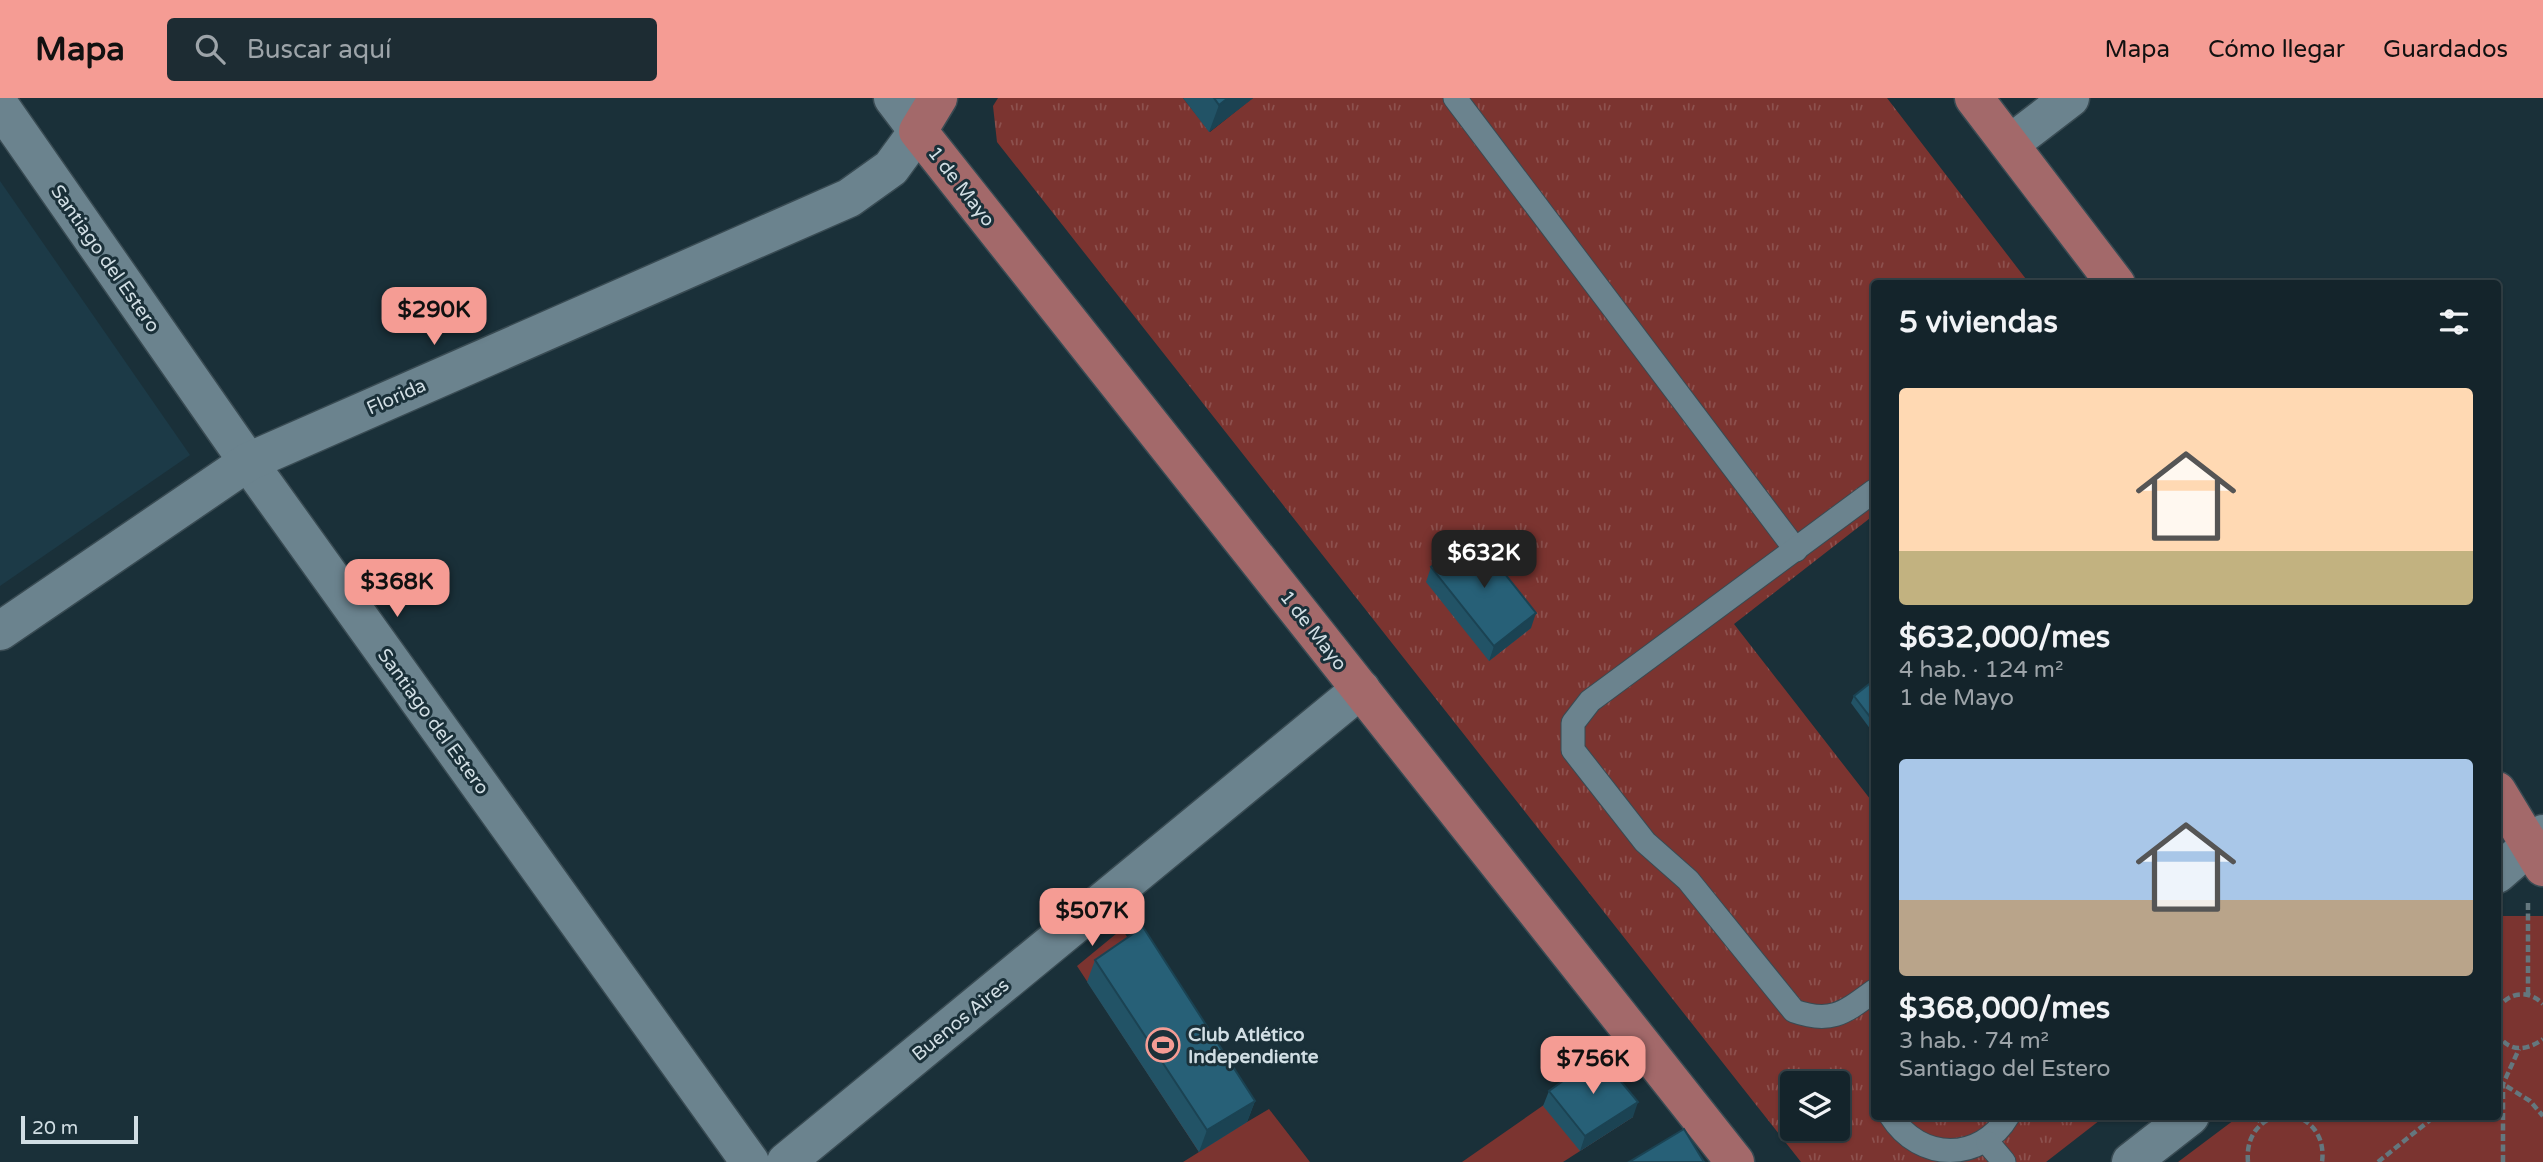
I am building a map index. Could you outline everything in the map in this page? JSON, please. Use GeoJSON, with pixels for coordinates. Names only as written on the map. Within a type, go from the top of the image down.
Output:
{"type":"FeatureCollection","features":[{"type":"Feature","properties":{"kind":"main road","name":"Florida"},"geometry":{"type":"LineString","coordinates":[[918,131],[938,98]]}},
{"type":"Feature","properties":{"kind":"main road"},"geometry":{"type":"LineString","coordinates":[[1974,98],[2113,280]]}},
{"type":"Feature","properties":{"kind":"main road","name":"1 de Mayo"},"geometry":{"type":"LineString","coordinates":[[918,131],[1735,1162]]}},
{"type":"Feature","properties":{"kind":"main road"},"geometry":{"type":"LineString","coordinates":[[2501,797],[2538,849]]}},
{"type":"Feature","properties":{"kind":"street","name":"1 de Mayo"},"geometry":{"type":"LineString","coordinates":[[893,98],[918,131]]}},
{"type":"Feature","properties":{"kind":"street"},"geometry":{"type":"LineString","coordinates":[[2010,144],[2070,98]]}},
{"type":"Feature","properties":{"kind":"street","name":"Santiago del Estero"},"geometry":{"type":"LineString","coordinates":[[0,106],[248,462],[750,1162]]}},
{"type":"Feature","properties":{"kind":"street","name":"Florida"},"geometry":{"type":"LineString","coordinates":[[0,631],[248,462],[849,198],[891,168],[918,131]]}},
{"type":"Feature","properties":{"kind":"street","name":"Buenos Aires"},"geometry":{"type":"LineString","coordinates":[[786,1162],[1361,689]]}},
{"type":"Feature","properties":{"kind":"street"},"geometry":{"type":"LineString","coordinates":[[2501,872],[2538,849]]}},
{"type":"Feature","properties":{"kind":"street"},"geometry":{"type":"LineString","coordinates":[[2131,1162],[2185,1120]]}},
{"type":"Feature","properties":{"kind":"lane"},"geometry":{"type":"LineString","coordinates":[[1455,98],[1796,550]]}},
{"type":"Feature","properties":{"kind":"lane"},"geometry":{"type":"LineString","coordinates":[[1871,494],[1590,701],[1573,723],[1573,750],[1646,842],[1688,880],[1794,1011],[1818,1019],[1847,1012],[1871,997]]}},
{"type":"Feature","properties":{"kind":"lane"},"geometry":{"type":"LineString","coordinates":[[1893,1120],[1900,1133],[1915,1146],[1933,1154],[1952,1156],[1971,1153],[1988,1143],[2002,1129],[2006,1120]]}},
{"type":"Feature","properties":{"kind":"lane"},"geometry":{"type":"LineString","coordinates":[[1988,1143],[2004,1162]]}},
{"type":"Feature","properties":{"kind":"path"},"geometry":{"type":"LineString","coordinates":[[2528,994],[2538,849]]}},
{"type":"Feature","properties":{"kind":"path"},"geometry":{"type":"LineString","coordinates":[[2501,1004],[2506,998],[2517,993],[2528,994],[2543,1004]]}},
{"type":"Feature","properties":{"kind":"path"},"geometry":{"type":"LineString","coordinates":[[2501,1038],[2508,1046],[2519,1049],[2531,1048],[2543,1039]]}},
{"type":"Feature","properties":{"kind":"path"},"geometry":{"type":"LineString","coordinates":[[2503,1162],[2504,1084],[2519,1049]]}},
{"type":"Feature","properties":{"kind":"path"},"geometry":{"type":"LineString","coordinates":[[2501,1085],[2504,1084],[2530,1101],[2543,1116]]}},
{"type":"Feature","properties":{"kind":"path"},"geometry":{"type":"LineString","coordinates":[[2248,1162],[2247,1150],[2252,1134],[2267,1120]]}},
{"type":"Feature","properties":{"kind":"path"},"geometry":{"type":"LineString","coordinates":[[2301,1120],[2312,1125],[2320,1137],[2324,1151],[2322,1162]]}},
{"type":"Feature","properties":{"kind":"path"},"geometry":{"type":"LineString","coordinates":[[2378,1162],[2430,1120]]}},
{"type":"Feature","properties":{"kind":"shaded area"},"geometry":{"type":"Polygon","coordinates":[[[0,181],[190,455],[0,586],[0,181]]]}},
{"type":"Feature","properties":{"kind":"green space"},"geometry":{"type":"Polygon","coordinates":[[[998,98],[1183,98],[1210,132],[1253,98],[1887,98],[2027,280],[1871,280],[1871,517],[1734,624],[1871,800],[1871,1120],[2100,1120],[2046,1162],[1801,1162],[1784,1141],[1850,1141],[1850,1071],[1780,1071],[1780,1135],[997,142],[993,106],[998,98]]]}},
{"type":"Feature","properties":{"kind":"green space"},"geometry":{"type":"Polygon","coordinates":[[[2501,916],[2543,916],[2543,1162],[2178,1162],[2234,1120],[2501,1120],[2501,916]]]}},
{"type":"Feature","properties":{"kind":"green space","name":"Club Atlético Independiente"},"geometry":{"type":"Polygon","coordinates":[[[1122,929],[1247,1122],[1269,1109],[1310,1162],[1183,1162],[1199,1152],[1077,966],[1122,929]]]}},
{"type":"Feature","properties":{"kind":"green space"},"geometry":{"type":"Polygon","coordinates":[[[1594,1070],[1633,1117],[1563,1162],[1462,1162],[1594,1070]]]}},
{"type":"Feature","properties":{"kind":"building"},"geometry":{"type":"Polygon","coordinates":[[[1214,98],[1228,98],[1219,105],[1214,98]]]}},
{"type":"Feature","properties":{"kind":"building"},"geometry":{"type":"Polygon","coordinates":[[[1473,534],[1536,613],[1494,646],[1431,567],[1473,534]]]}},
{"type":"Feature","properties":{"kind":"building"},"geometry":{"type":"Polygon","coordinates":[[[1871,683],[1871,718],[1854,696],[1871,683]]]}},
{"type":"Feature","properties":{"kind":"building"},"geometry":{"type":"Polygon","coordinates":[[[1143,927],[1255,1101],[1207,1130],[1095,960],[1143,927]]]}},
{"type":"Feature","properties":{"kind":"building"},"geometry":{"type":"Polygon","coordinates":[[[1599,1055],[1638,1102],[1585,1136],[1549,1091],[1599,1055]]]}},
{"type":"Feature","properties":{"kind":"building"},"geometry":{"type":"Polygon","coordinates":[[[1684,1129],[1704,1162],[1629,1162],[1684,1129]]]}},
{"type":"Feature","properties":{"kind":"place","name":"Club Atlético Independiente"},"geometry":{"type":"Point","coordinates":[1163,1045]}}]}
